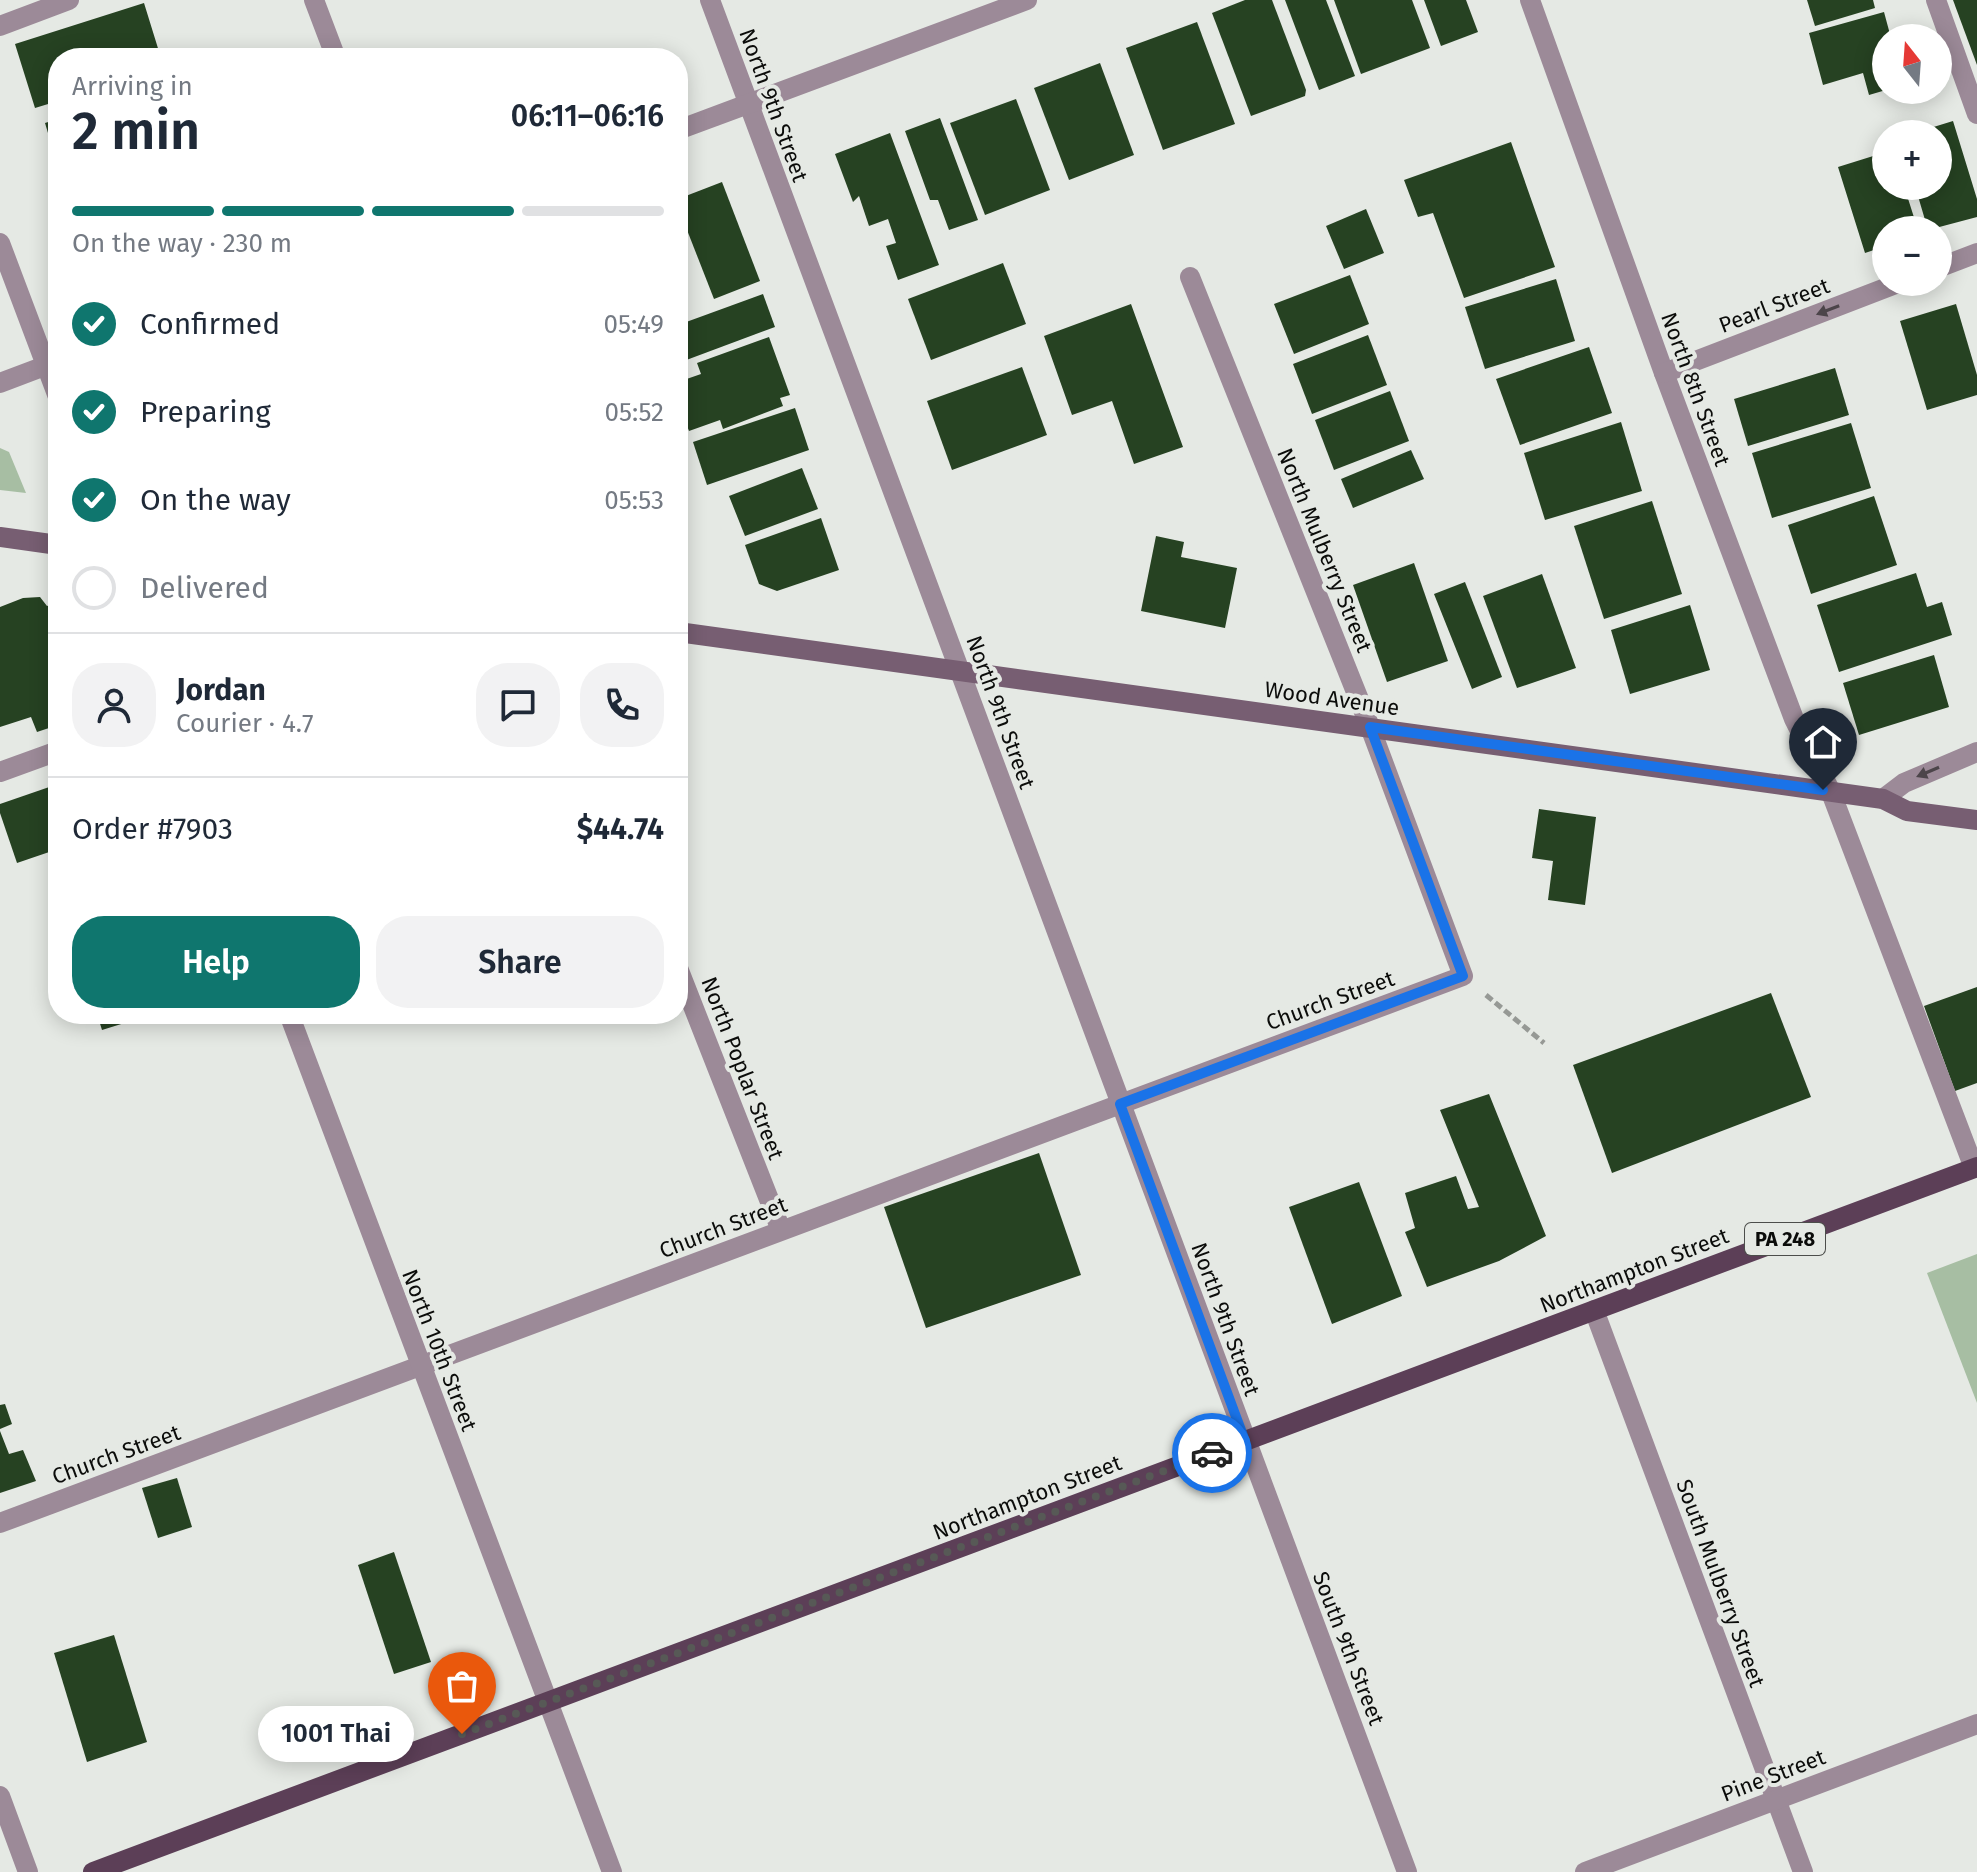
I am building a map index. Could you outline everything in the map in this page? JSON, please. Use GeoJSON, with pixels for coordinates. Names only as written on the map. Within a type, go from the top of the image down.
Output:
{"type":"FeatureCollection","features":[{"type":"Feature","properties":{"kind":"main road"},"geometry":{"type":"LineString","coordinates":[[0,537],[48,544]]}},
{"type":"Feature","properties":{"kind":"main road","name":"Wood Avenue"},"geometry":{"type":"LineString","coordinates":[[688,633],[1883,799],[1907,811],[1977,820]]}},
{"type":"Feature","properties":{"kind":"main road","name":"Northampton Street"},"geometry":{"type":"LineString","coordinates":[[93,1872],[1975,1167]]}},
{"type":"Feature","properties":{"kind":"street"},"geometry":{"type":"LineString","coordinates":[[0,26],[69,0]]}},
{"type":"Feature","properties":{"kind":"street"},"geometry":{"type":"LineString","coordinates":[[314,0],[332,48]]}},
{"type":"Feature","properties":{"kind":"street","name":"North 9th Street"},"geometry":{"type":"LineString","coordinates":[[710,0],[1245,1441]]}},
{"type":"Feature","properties":{"kind":"street"},"geometry":{"type":"LineString","coordinates":[[688,126],[1027,0]]}},
{"type":"Feature","properties":{"kind":"street","name":"North 8th Street"},"geometry":{"type":"LineString","coordinates":[[1530,0],[1664,373],[1794,719],[1830,790],[1975,1167]]}},
{"type":"Feature","properties":{"kind":"street"},"geometry":{"type":"LineString","coordinates":[[1936,0],[1977,114]]}},
{"type":"Feature","properties":{"kind":"street"},"geometry":{"type":"LineString","coordinates":[[0,243],[48,354]]}},
{"type":"Feature","properties":{"kind":"street"},"geometry":{"type":"LineString","coordinates":[[1952,263],[1977,253]]}},
{"type":"Feature","properties":{"kind":"street","name":"North Mulberry Street"},"geometry":{"type":"LineString","coordinates":[[1190,277],[1370,727],[1463,976]]}},
{"type":"Feature","properties":{"kind":"street","name":"Pearl Street"},"geometry":{"type":"LineString","coordinates":[[1664,373],[1872,293]]}},
{"type":"Feature","properties":{"kind":"street"},"geometry":{"type":"LineString","coordinates":[[0,383],[48,365]]}},
{"type":"Feature","properties":{"kind":"street"},"geometry":{"type":"LineString","coordinates":[[1883,799],[1904,783],[1977,752]]}},
{"type":"Feature","properties":{"kind":"street"},"geometry":{"type":"LineString","coordinates":[[0,772],[48,755]]}},
{"type":"Feature","properties":{"kind":"street","name":"Church Street"},"geometry":{"type":"LineString","coordinates":[[0,1523],[1463,976]]}},
{"type":"Feature","properties":{"kind":"street","name":"North Poplar Street"},"geometry":{"type":"LineString","coordinates":[[688,993],[781,1230]]}},
{"type":"Feature","properties":{"kind":"street","name":"North 10th Street"},"geometry":{"type":"LineString","coordinates":[[293,1024],[612,1872]]}},
{"type":"Feature","properties":{"kind":"street","name":"South Mulberry Street"},"geometry":{"type":"LineString","coordinates":[[1594,1310],[1803,1872]]}},
{"type":"Feature","properties":{"kind":"street","name":"South 9th Street"},"geometry":{"type":"LineString","coordinates":[[1245,1441],[1407,1872]]}},
{"type":"Feature","properties":{"kind":"street","name":"Pine Street"},"geometry":{"type":"LineString","coordinates":[[1585,1872],[1977,1724]]}},
{"type":"Feature","properties":{"kind":"street"},"geometry":{"type":"LineString","coordinates":[[0,1796],[28,1872]]}},
{"type":"Feature","properties":{"kind":"path"},"geometry":{"type":"LineString","coordinates":[[1463,976],[1544,1043]]}},
{"type":"Feature","properties":{"kind":"green space"},"geometry":{"type":"Polygon","coordinates":[[[0,448],[9,452],[26,493],[0,490],[0,448]]]}},
{"type":"Feature","properties":{"kind":"green space"},"geometry":{"type":"Polygon","coordinates":[[[1977,1254],[1977,1403],[1927,1273],[1977,1254]]]}},
{"type":"Feature","properties":{"kind":"building"},"geometry":{"type":"Polygon","coordinates":[[[1245,0],[1272,0],[1306,90],[1305,96],[1251,116],[1212,13],[1245,0]]]}},
{"type":"Feature","properties":{"kind":"building"},"geometry":{"type":"Polygon","coordinates":[[[1285,0],[1326,0],[1355,76],[1319,90],[1285,0]]]}},
{"type":"Feature","properties":{"kind":"building"},"geometry":{"type":"Polygon","coordinates":[[[1334,0],[1412,0],[1430,48],[1361,74],[1334,0]]]}},
{"type":"Feature","properties":{"kind":"building"},"geometry":{"type":"Polygon","coordinates":[[[1424,0],[1466,0],[1478,32],[1441,46],[1424,0]]]}},
{"type":"Feature","properties":{"kind":"building"},"geometry":{"type":"Polygon","coordinates":[[[1807,0],[1873,0],[1875,8],[1815,26],[1807,0]]]}},
{"type":"Feature","properties":{"kind":"building"},"geometry":{"type":"Polygon","coordinates":[[[1953,0],[1977,0],[1977,65],[1953,0]]]}},
{"type":"Feature","properties":{"kind":"building"},"geometry":{"type":"Polygon","coordinates":[[[144,3],[158,48],[48,48],[48,104],[35,108],[15,44],[144,3]]]}},
{"type":"Feature","properties":{"kind":"building"},"geometry":{"type":"Polygon","coordinates":[[[1884,12],[1887,24],[1872,24],[1872,94],[1869,95],[1863,73],[1823,85],[1809,33],[1884,12]]]}},
{"type":"Feature","properties":{"kind":"building"},"geometry":{"type":"Polygon","coordinates":[[[1197,22],[1235,124],[1163,150],[1126,48],[1197,22]]]}},
{"type":"Feature","properties":{"kind":"building"},"geometry":{"type":"Polygon","coordinates":[[[1100,63],[1134,155],[1069,180],[1034,88],[1100,63]]]}},
{"type":"Feature","properties":{"kind":"building"},"geometry":{"type":"Polygon","coordinates":[[[1016,99],[1050,190],[985,215],[950,123],[1016,99]]]}},
{"type":"Feature","properties":{"kind":"building"},"geometry":{"type":"Polygon","coordinates":[[[940,118],[978,220],[949,230],[938,200],[930,200],[905,131],[940,118]]]}},
{"type":"Feature","properties":{"kind":"building"},"geometry":{"type":"Polygon","coordinates":[[[1952,121],[1977,199],[1977,217],[1952,224],[1952,216],[1924,216],[1919,200],[1952,200],[1952,121]]]}},
{"type":"Feature","properties":{"kind":"building"},"geometry":{"type":"Polygon","coordinates":[[[890,133],[939,265],[898,280],[886,246],[896,243],[888,219],[869,226],[859,196],[853,202],[835,154],[890,133]]]}},
{"type":"Feature","properties":{"kind":"building"},"geometry":{"type":"Polygon","coordinates":[[[1511,142],[1555,267],[1464,298],[1433,213],[1418,217],[1404,180],[1511,142]]]}},
{"type":"Feature","properties":{"kind":"building"},"geometry":{"type":"Polygon","coordinates":[[[1872,156],[1872,200],[1908,200],[1914,216],[1872,216],[1872,251],[1865,253],[1838,167],[1872,156]]]}},
{"type":"Feature","properties":{"kind":"building"},"geometry":{"type":"Polygon","coordinates":[[[722,182],[760,281],[714,299],[688,233],[688,195],[722,182]]]}},
{"type":"Feature","properties":{"kind":"building"},"geometry":{"type":"Polygon","coordinates":[[[1366,209],[1384,253],[1344,269],[1326,226],[1366,209]]]}},
{"type":"Feature","properties":{"kind":"building"},"geometry":{"type":"Polygon","coordinates":[[[1003,263],[1026,324],[931,360],[908,299],[1003,263]]]}},
{"type":"Feature","properties":{"kind":"building"},"geometry":{"type":"Polygon","coordinates":[[[1350,275],[1369,324],[1294,354],[1274,304],[1350,275]]]}},
{"type":"Feature","properties":{"kind":"building"},"geometry":{"type":"Polygon","coordinates":[[[1556,279],[1575,341],[1485,369],[1465,307],[1556,279]]]}},
{"type":"Feature","properties":{"kind":"building"},"geometry":{"type":"Polygon","coordinates":[[[763,294],[775,327],[688,359],[688,321],[763,294]]]}},
{"type":"Feature","properties":{"kind":"building"},"geometry":{"type":"Polygon","coordinates":[[[1131,304],[1183,447],[1134,464],[1112,401],[1072,415],[1044,336],[1131,304]]]}},
{"type":"Feature","properties":{"kind":"building"},"geometry":{"type":"Polygon","coordinates":[[[1956,304],[1977,375],[1977,395],[1927,410],[1900,321],[1956,304]]]}},
{"type":"Feature","properties":{"kind":"building"},"geometry":{"type":"Polygon","coordinates":[[[1368,335],[1387,385],[1312,414],[1293,364],[1368,335]]]}},
{"type":"Feature","properties":{"kind":"building"},"geometry":{"type":"Polygon","coordinates":[[[769,337],[790,395],[780,398],[783,406],[723,429],[720,420],[689,431],[688,379],[701,374],[697,363],[769,337]]]}},
{"type":"Feature","properties":{"kind":"building"},"geometry":{"type":"Polygon","coordinates":[[[1589,347],[1612,413],[1520,445],[1496,379],[1589,347]]]}},
{"type":"Feature","properties":{"kind":"building"},"geometry":{"type":"Polygon","coordinates":[[[1022,367],[1047,435],[952,470],[927,401],[1022,367]]]}},
{"type":"Feature","properties":{"kind":"building"},"geometry":{"type":"Polygon","coordinates":[[[1835,368],[1849,415],[1748,446],[1734,399],[1835,368]]]}},
{"type":"Feature","properties":{"kind":"building"},"geometry":{"type":"Polygon","coordinates":[[[1390,391],[1409,441],[1334,470],[1315,420],[1390,391]]]}},
{"type":"Feature","properties":{"kind":"building"},"geometry":{"type":"Polygon","coordinates":[[[795,408],[809,450],[707,485],[693,442],[795,408]]]}},
{"type":"Feature","properties":{"kind":"building"},"geometry":{"type":"Polygon","coordinates":[[[1621,422],[1642,491],[1545,520],[1524,453],[1621,422]]]}},
{"type":"Feature","properties":{"kind":"building"},"geometry":{"type":"Polygon","coordinates":[[[1851,423],[1871,488],[1772,518],[1752,453],[1851,423]]]}},
{"type":"Feature","properties":{"kind":"building"},"geometry":{"type":"Polygon","coordinates":[[[1411,450],[1424,479],[1353,508],[1341,479],[1411,450]]]}},
{"type":"Feature","properties":{"kind":"building"},"geometry":{"type":"Polygon","coordinates":[[[802,468],[818,509],[745,536],[729,496],[802,468]]]}},
{"type":"Feature","properties":{"kind":"building"},"geometry":{"type":"Polygon","coordinates":[[[1874,496],[1897,565],[1811,594],[1788,525],[1874,496]]]}},
{"type":"Feature","properties":{"kind":"building"},"geometry":{"type":"Polygon","coordinates":[[[1652,501],[1682,594],[1604,619],[1574,526],[1652,501]]]}},
{"type":"Feature","properties":{"kind":"building"},"geometry":{"type":"Polygon","coordinates":[[[821,518],[839,570],[777,591],[759,584],[745,545],[821,518]]]}},
{"type":"Feature","properties":{"kind":"building"},"geometry":{"type":"Polygon","coordinates":[[[1156,536],[1184,542],[1181,557],[1237,568],[1225,628],[1141,611],[1156,536]]]}},
{"type":"Feature","properties":{"kind":"building"},"geometry":{"type":"Polygon","coordinates":[[[1414,563],[1448,661],[1387,682],[1353,585],[1414,563]]]}},
{"type":"Feature","properties":{"kind":"building"},"geometry":{"type":"Polygon","coordinates":[[[1916,573],[1927,607],[1942,602],[1952,635],[1839,672],[1817,605],[1916,573]]]}},
{"type":"Feature","properties":{"kind":"building"},"geometry":{"type":"Polygon","coordinates":[[[1542,574],[1576,668],[1517,688],[1483,596],[1542,574]]]}},
{"type":"Feature","properties":{"kind":"building"},"geometry":{"type":"Polygon","coordinates":[[[1465,582],[1502,677],[1472,689],[1434,594],[1465,582]]]}},
{"type":"Feature","properties":{"kind":"building"},"geometry":{"type":"Polygon","coordinates":[[[40,597],[48,606],[48,728],[37,732],[31,717],[0,727],[0,607],[23,598],[40,597]]]}},
{"type":"Feature","properties":{"kind":"building"},"geometry":{"type":"Polygon","coordinates":[[[1690,605],[1710,670],[1630,694],[1611,630],[1690,605]]]}},
{"type":"Feature","properties":{"kind":"building"},"geometry":{"type":"Polygon","coordinates":[[[1934,655],[1949,707],[1859,735],[1843,683],[1934,655]]]}},
{"type":"Feature","properties":{"kind":"building"},"geometry":{"type":"Polygon","coordinates":[[[48,787],[48,852],[17,863],[0,813],[0,804],[48,787]]]}},
{"type":"Feature","properties":{"kind":"building"},"geometry":{"type":"Polygon","coordinates":[[[1539,809],[1596,817],[1585,905],[1548,900],[1553,861],[1532,858],[1539,809]]]}},
{"type":"Feature","properties":{"kind":"building"},"geometry":{"type":"Polygon","coordinates":[[[1977,987],[1977,1083],[1955,1091],[1924,1006],[1977,987]]]}},
{"type":"Feature","properties":{"kind":"building"},"geometry":{"type":"Polygon","coordinates":[[[1771,993],[1811,1097],[1612,1173],[1573,1065],[1771,993]]]}},
{"type":"Feature","properties":{"kind":"building"},"geometry":{"type":"Polygon","coordinates":[[[100,1024],[121,1024],[102,1030],[100,1024]]]}},
{"type":"Feature","properties":{"kind":"building"},"geometry":{"type":"Polygon","coordinates":[[[1489,1094],[1546,1236],[1499,1261],[1427,1287],[1405,1232],[1415,1228],[1405,1193],[1456,1176],[1468,1209],[1479,1207],[1440,1110],[1489,1094]]]}},
{"type":"Feature","properties":{"kind":"building"},"geometry":{"type":"Polygon","coordinates":[[[1039,1153],[1081,1275],[926,1328],[884,1207],[1039,1153]]]}},
{"type":"Feature","properties":{"kind":"building"},"geometry":{"type":"Polygon","coordinates":[[[1359,1182],[1402,1296],[1332,1324],[1289,1207],[1359,1182]]]}},
{"type":"Feature","properties":{"kind":"building"},"geometry":{"type":"Polygon","coordinates":[[[5,1404],[12,1424],[0,1429],[0,1405],[5,1404]]]}},
{"type":"Feature","properties":{"kind":"building"},"geometry":{"type":"Polygon","coordinates":[[[0,1431],[9,1454],[23,1450],[36,1481],[0,1493],[0,1431]]]}},
{"type":"Feature","properties":{"kind":"building"},"geometry":{"type":"Polygon","coordinates":[[[177,1478],[192,1527],[158,1538],[142,1488],[177,1478]]]}},
{"type":"Feature","properties":{"kind":"building"},"geometry":{"type":"Polygon","coordinates":[[[394,1552],[431,1662],[394,1674],[358,1565],[394,1552]]]}},
{"type":"Feature","properties":{"kind":"building"},"geometry":{"type":"Polygon","coordinates":[[[114,1635],[147,1742],[87,1762],[54,1653],[114,1635]]]}},
{"type":"Feature","properties":{"kind":"way so far"},"geometry":{"type":"LineString","coordinates":[[462,1734],[1212,1453]]}},
{"type":"Feature","properties":{"kind":"place","name":"1001 Thai"},"geometry":{"type":"Point","coordinates":[462,1734]}},
{"type":"Feature","properties":{"kind":"route"},"geometry":{"type":"LineString","coordinates":[[1212,1453],[1245,1441],[1120,1104],[1463,976],[1370,727],[1823,790]]}}]}
